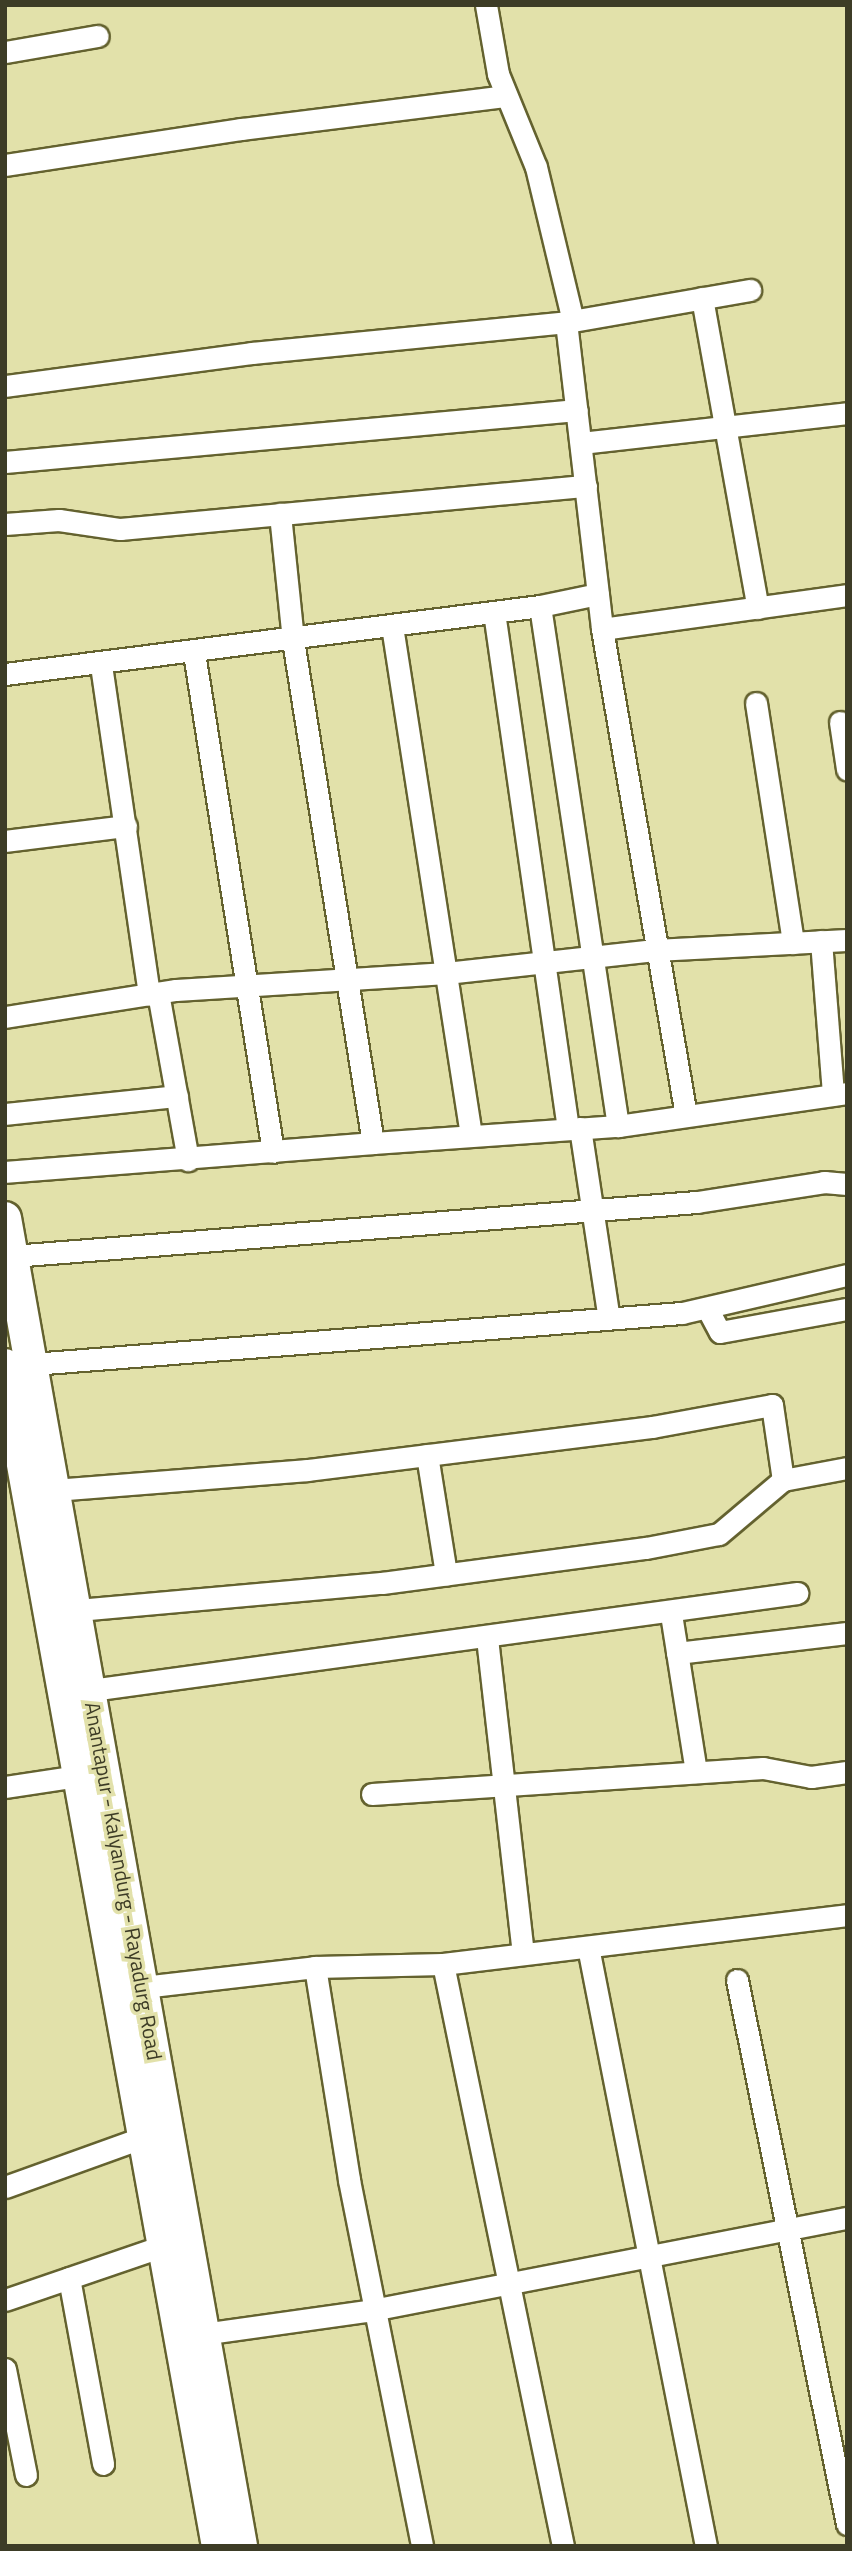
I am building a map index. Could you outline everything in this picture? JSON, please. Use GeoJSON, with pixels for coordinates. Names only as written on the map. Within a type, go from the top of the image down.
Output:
{"type":"FeatureCollection","features":[{"type":"Feature","properties":{"kind":"highway","name":"Anantapur - Kalyandurg - Rayadurg Road"},"geometry":{"type":"LineString","coordinates":[[5,1218],[12,1256],[19,1365],[78,1776],[154,2133],[203,2333],[241,2546]]}},
{"type":"Feature","properties":{"kind":"highway","name":"Anantapur - Kalyandurg - Rayadurg Road"},"geometry":{"type":"LineString","coordinates":[[34,1474],[76,1610],[143,1987],[160,2247],[218,2546]]}},
{"type":"Feature","properties":{"kind":"street"},"geometry":{"type":"LineString","coordinates":[[486,5],[506,96],[537,167],[570,321],[580,443],[603,629],[655,950],[686,1116]]}},
{"type":"Feature","properties":{"kind":"street"},"geometry":{"type":"LineString","coordinates":[[5,52],[98,36]]}},
{"type":"Feature","properties":{"kind":"street"},"geometry":{"type":"LineString","coordinates":[[5,165],[506,96]]}},
{"type":"Feature","properties":{"kind":"street"},"geometry":{"type":"LineString","coordinates":[[5,386],[252,353],[570,321],[750,290]]}},
{"type":"Feature","properties":{"kind":"street"},"geometry":{"type":"LineString","coordinates":[[702,298],[723,427],[758,608]]}},
{"type":"Feature","properties":{"kind":"street"},"geometry":{"type":"LineString","coordinates":[[5,462],[577,410]]}},
{"type":"Feature","properties":{"kind":"street"},"geometry":{"type":"LineString","coordinates":[[580,443],[847,412]]}},
{"type":"Feature","properties":{"kind":"street"},"geometry":{"type":"LineString","coordinates":[[5,524],[59,520],[120,529],[586,486]]}},
{"type":"Feature","properties":{"kind":"street"},"geometry":{"type":"LineString","coordinates":[[280,514],[293,640],[350,979],[373,1143]]}},
{"type":"Feature","properties":{"kind":"street"},"geometry":{"type":"LineString","coordinates":[[5,674],[101,665],[293,640],[540,606],[598,594]]}},
{"type":"Feature","properties":{"kind":"street"},"geometry":{"type":"LineString","coordinates":[[603,629],[847,595]]}},
{"type":"Feature","properties":{"kind":"street"},"geometry":{"type":"LineString","coordinates":[[540,606],[596,956],[618,1126]]}},
{"type":"Feature","properties":{"kind":"street"},"geometry":{"type":"LineString","coordinates":[[494,612],[544,962],[609,1319]]}},
{"type":"Feature","properties":{"kind":"street"},"geometry":{"type":"LineString","coordinates":[[392,626],[471,1135]]}},
{"type":"Feature","properties":{"kind":"street"},"geometry":{"type":"LineString","coordinates":[[194,653],[249,985],[273,1152]]}},
{"type":"Feature","properties":{"kind":"street"},"geometry":{"type":"LineString","coordinates":[[101,665],[154,994],[177,1096],[187,1160]]}},
{"type":"Feature","properties":{"kind":"street"},"geometry":{"type":"LineString","coordinates":[[756,703],[793,943]]}},
{"type":"Feature","properties":{"kind":"street"},"geometry":{"type":"LineString","coordinates":[[840,722],[847,769]]}},
{"type":"Feature","properties":{"kind":"street"},"geometry":{"type":"LineString","coordinates":[[5,841],[126,826]]}},
{"type":"Feature","properties":{"kind":"street"},"geometry":{"type":"LineString","coordinates":[[5,1017],[154,994],[249,985],[446,973],[655,950],[847,940]]}},
{"type":"Feature","properties":{"kind":"street"},"geometry":{"type":"LineString","coordinates":[[5,1172],[618,1126],[840,1094],[821,942]]}},
{"type":"Feature","properties":{"kind":"street"},"geometry":{"type":"LineString","coordinates":[[5,1114],[177,1096]]}},
{"type":"Feature","properties":{"kind":"street"},"geometry":{"type":"LineString","coordinates":[[12,1256],[590,1209],[847,1184]]}},
{"type":"Feature","properties":{"kind":"street"},"geometry":{"type":"LineString","coordinates":[[19,1365],[609,1319],[708,1308],[847,1275]]}},
{"type":"Feature","properties":{"kind":"street"},"geometry":{"type":"LineString","coordinates":[[708,1308],[720,1332],[847,1309]]}},
{"type":"Feature","properties":{"kind":"street"},"geometry":{"type":"LineString","coordinates":[[34,1474],[427,1455],[652,1427],[772,1405],[783,1480]]}},
{"type":"Feature","properties":{"kind":"street"},"geometry":{"type":"LineString","coordinates":[[427,1455],[446,1574]]}},
{"type":"Feature","properties":{"kind":"street"},"geometry":{"type":"LineString","coordinates":[[76,1610],[446,1574],[719,1534],[783,1480],[847,1468]]}},
{"type":"Feature","properties":{"kind":"street"},"geometry":{"type":"LineString","coordinates":[[91,1690],[671,1614],[797,1593]]}},
{"type":"Feature","properties":{"kind":"street"},"geometry":{"type":"LineString","coordinates":[[671,1614],[696,1772]]}},
{"type":"Feature","properties":{"kind":"street"},"geometry":{"type":"LineString","coordinates":[[677,1653],[847,1633]]}},
{"type":"Feature","properties":{"kind":"street"},"geometry":{"type":"LineString","coordinates":[[487,1638],[507,1785],[523,1954]]}},
{"type":"Feature","properties":{"kind":"street"},"geometry":{"type":"LineString","coordinates":[[372,1794],[763,1768],[811,1777],[847,1772]]}},
{"type":"Feature","properties":{"kind":"street"},"geometry":{"type":"LineString","coordinates":[[5,1787],[78,1776]]}},
{"type":"Feature","properties":{"kind":"street"},"geometry":{"type":"LineString","coordinates":[[143,1987],[315,1967],[443,1964],[847,1915]]}},
{"type":"Feature","properties":{"kind":"street"},"geometry":{"type":"LineString","coordinates":[[588,1947],[706,2546]]}},
{"type":"Feature","properties":{"kind":"street"},"geometry":{"type":"LineString","coordinates":[[443,1964],[563,2546]]}},
{"type":"Feature","properties":{"kind":"street"},"geometry":{"type":"LineString","coordinates":[[315,1967],[422,2546]]}},
{"type":"Feature","properties":{"kind":"street"},"geometry":{"type":"LineString","coordinates":[[737,1980],[847,2524]]}},
{"type":"Feature","properties":{"kind":"street"},"geometry":{"type":"LineString","coordinates":[[5,2187],[154,2133]]}},
{"type":"Feature","properties":{"kind":"street"},"geometry":{"type":"LineString","coordinates":[[203,2333],[377,2309],[650,2254],[847,2218]]}},
{"type":"Feature","properties":{"kind":"street"},"geometry":{"type":"LineString","coordinates":[[5,2300],[160,2247]]}},
{"type":"Feature","properties":{"kind":"street"},"geometry":{"type":"LineString","coordinates":[[69,2278],[103,2464]]}},
{"type":"Feature","properties":{"kind":"street"},"geometry":{"type":"LineString","coordinates":[[5,2369],[26,2475]]}}]}
